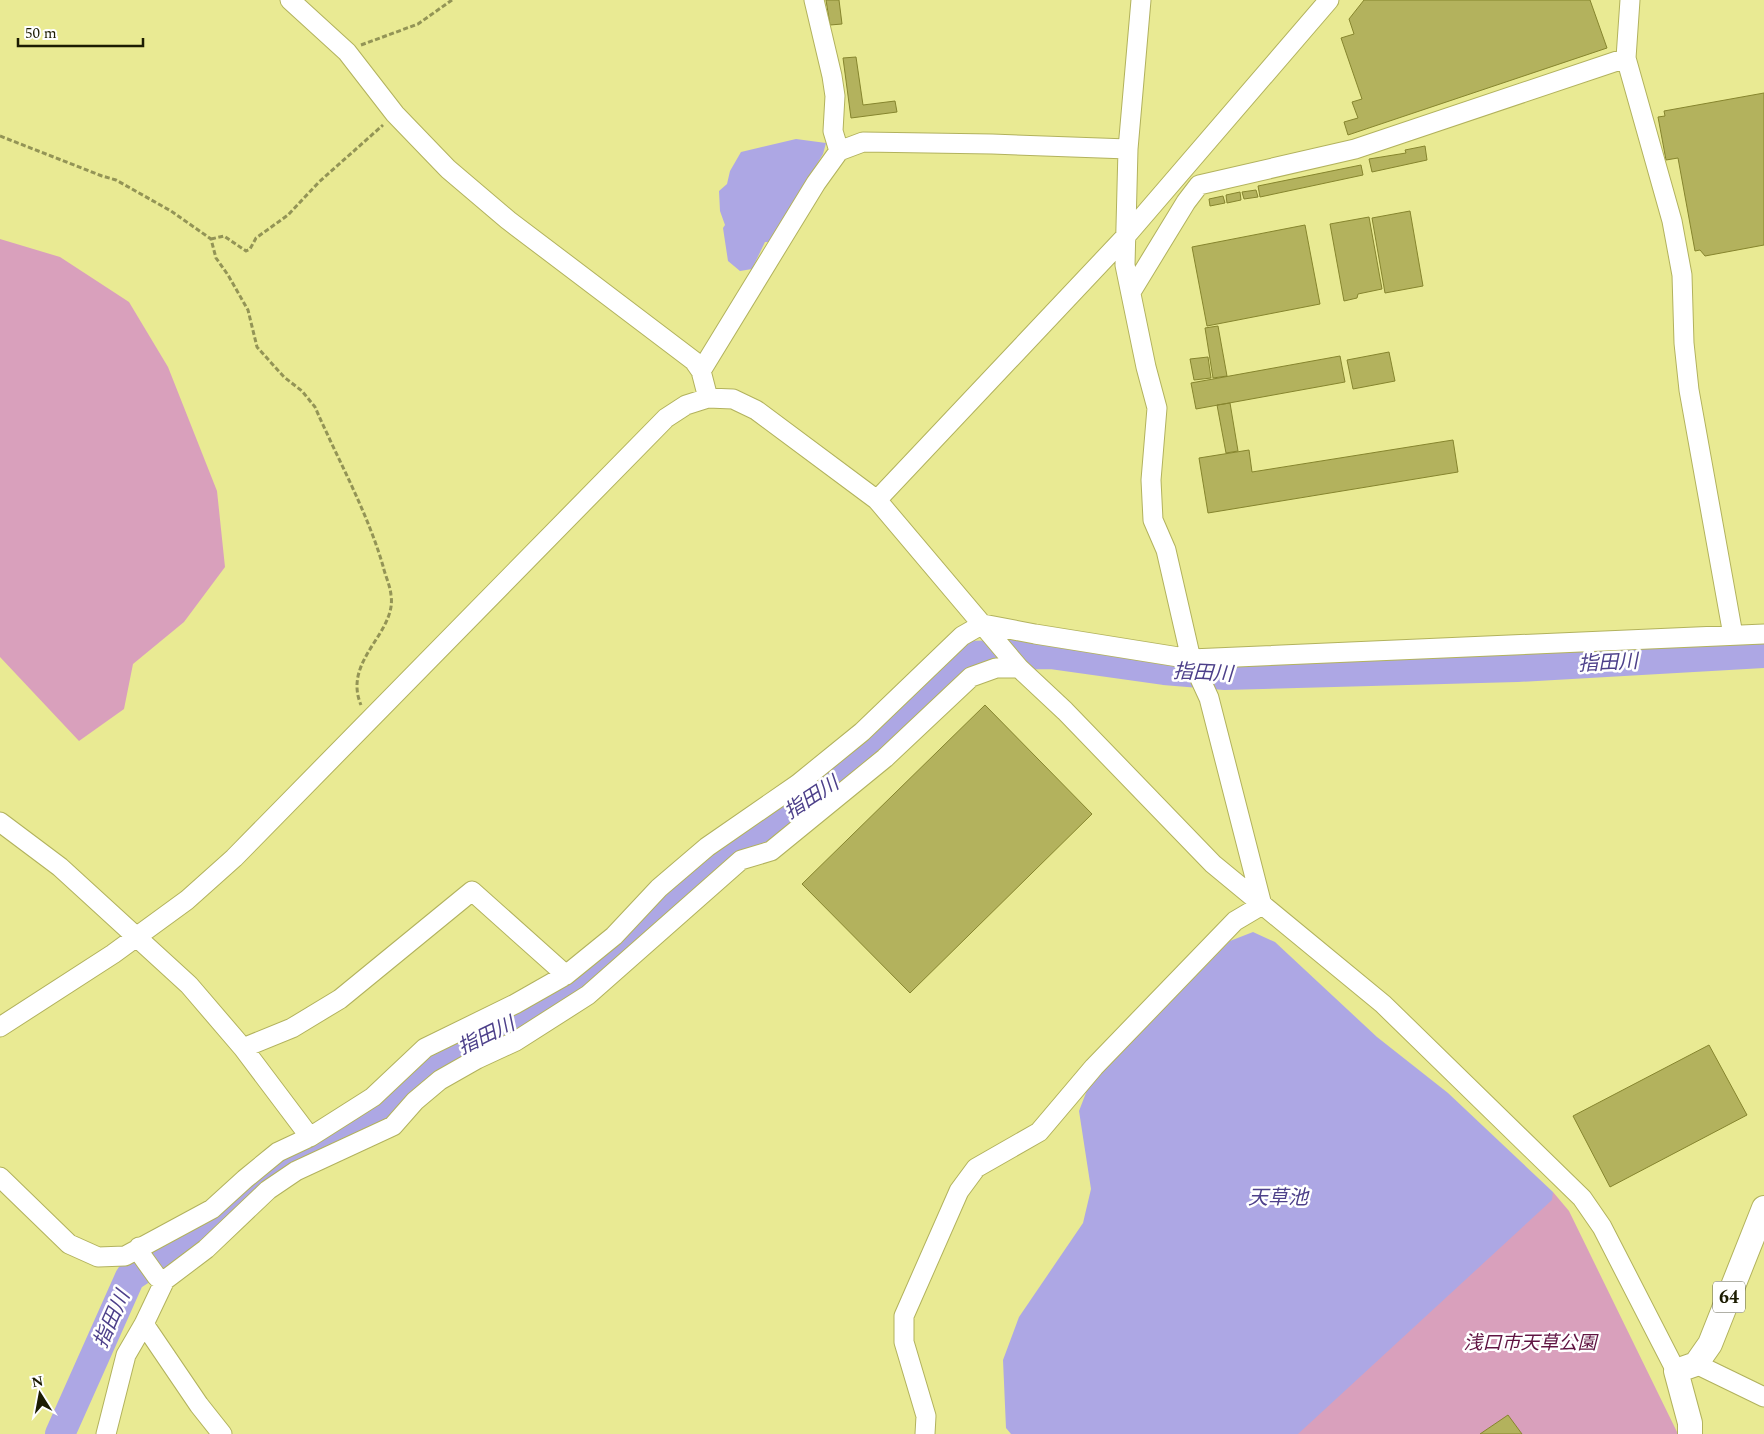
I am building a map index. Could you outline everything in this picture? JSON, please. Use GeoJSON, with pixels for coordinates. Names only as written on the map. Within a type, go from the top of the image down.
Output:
{"type":"FeatureCollection","features":[{"type":"Feature","properties":{"kind":"main road","name":"64"},"geometry":{"type":"LineString","coordinates":[[1686,1367],[1710,1344],[1764,1208]]}},
{"type":"Feature","properties":{"kind":"main road"},"geometry":{"type":"LineString","coordinates":[[1686,1367],[1690,1434]]}},
{"type":"Feature","properties":{"kind":"street"},"geometry":{"type":"LineString","coordinates":[[290,0],[350,55],[395,114],[448,169],[508,220],[694,361],[701,371],[708,398]]}},
{"type":"Feature","properties":{"kind":"street"},"geometry":{"type":"LineString","coordinates":[[814,0],[832,76],[835,96],[833,131],[839,151]]}},
{"type":"Feature","properties":{"kind":"street"},"geometry":{"type":"LineString","coordinates":[[1141,0],[1128,149],[1125,265],[1146,367],[1157,408],[1151,480],[1153,520],[1166,550],[1191,659],[1209,698],[1262,905]]}},
{"type":"Feature","properties":{"kind":"street"},"geometry":{"type":"LineString","coordinates":[[877,500],[1126,236],[1329,0]]}},
{"type":"Feature","properties":{"kind":"street"},"geometry":{"type":"LineString","coordinates":[[1630,0],[1626,58],[1672,221],[1682,274],[1684,342],[1689,390],[1733,635]]}},
{"type":"Feature","properties":{"kind":"street"},"geometry":{"type":"LineString","coordinates":[[1131,292],[1186,202],[1199,185],[1356,149],[1626,58]]}},
{"type":"Feature","properties":{"kind":"street"},"geometry":{"type":"LineString","coordinates":[[701,371],[816,183],[839,151],[863,142],[1128,149]]}},
{"type":"Feature","properties":{"kind":"street"},"geometry":{"type":"LineString","coordinates":[[0,1027],[113,954],[187,900],[234,858],[666,418],[686,405],[708,398],[733,399],[756,410],[877,500],[1019,668],[1065,712],[1213,864],[1383,1004],[1582,1198],[1602,1227],[1686,1367],[1764,1397]]}},
{"type":"Feature","properties":{"kind":"street"},"geometry":{"type":"LineString","coordinates":[[0,1177],[69,1244],[98,1257],[125,1256],[141,1251],[212,1209],[278,1152],[310,1136],[373,1097],[425,1048],[515,1004],[566,975],[614,936],[659,888],[707,847],[798,784],[862,732],[962,636],[983,624],[1191,659],[1764,634]]}},
{"type":"Feature","properties":{"kind":"street"},"geometry":{"type":"LineString","coordinates":[[106,1434],[126,1355],[144,1324],[161,1279],[206,1249],[268,1190],[296,1171],[393,1126],[415,1101],[440,1080],[477,1059],[516,1041],[588,995],[741,860],[772,851],[885,758],[971,677],[996,668],[1019,668]]}},
{"type":"Feature","properties":{"kind":"street"},"geometry":{"type":"LineString","coordinates":[[0,822],[60,867],[189,985],[243,1048],[310,1136]]}},
{"type":"Feature","properties":{"kind":"street"},"geometry":{"type":"LineString","coordinates":[[243,1048],[292,1028],[340,999],[472,891],[566,975]]}},
{"type":"Feature","properties":{"kind":"street"},"geometry":{"type":"LineString","coordinates":[[925,1434],[926,1416],[904,1342],[904,1316],[959,1191],[976,1168],[1039,1132],[1094,1067],[1228,928],[1235,921],[1262,905]]}},
{"type":"Feature","properties":{"kind":"street"},"geometry":{"type":"LineString","coordinates":[[141,1251],[161,1279]]}},
{"type":"Feature","properties":{"kind":"street"},"geometry":{"type":"LineString","coordinates":[[144,1324],[199,1405],[222,1434]]}},
{"type":"Feature","properties":{"kind":"path"},"geometry":{"type":"LineString","coordinates":[[350,55],[358,45],[418,24],[452,0]]}},
{"type":"Feature","properties":{"kind":"path"},"geometry":{"type":"LineString","coordinates":[[211,239],[224,236],[246,251],[256,238],[288,215],[319,182],[395,114]]}},
{"type":"Feature","properties":{"kind":"path"},"geometry":{"type":"LineString","coordinates":[[0,136],[116,180],[170,211],[211,239],[216,258],[248,310],[257,346],[284,377],[302,391],[315,407],[371,528],[391,595],[392,608],[388,619],[363,661],[357,682],[360,703],[369,722]]}},
{"type":"Feature","properties":{"kind":"green space"},"geometry":{"type":"Polygon","coordinates":[[[0,239],[60,257],[129,302],[168,367],[217,491],[225,567],[184,622],[133,664],[124,709],[79,741],[0,657],[0,239]]]}},
{"type":"Feature","properties":{"kind":"green space","name":"浅口市天草公園"},"geometry":{"type":"Polygon","coordinates":[[[1553,1192],[1569,1211],[1678,1434],[1295,1434],[1553,1192]]]}},
{"type":"Feature","properties":{"kind":"water"},"geometry":{"type":"Polygon","coordinates":[[[796,139],[826,143],[823,154],[770,242],[765,242],[752,269],[740,271],[728,261],[723,228],[725,225],[720,211],[719,191],[727,184],[730,171],[741,152],[796,139]]]}},
{"type":"Feature","properties":{"kind":"water","name":"天草池"},"geometry":{"type":"Polygon","coordinates":[[[1253,932],[1275,942],[1377,1037],[1448,1093],[1553,1192],[1552,1200],[1298,1434],[1011,1434],[1006,1428],[1003,1360],[1019,1317],[1083,1223],[1091,1189],[1079,1111],[1089,1085],[1230,941],[1253,932]]]}},
{"type":"Feature","properties":{"kind":"building"},"geometry":{"type":"Polygon","coordinates":[[[826,0],[839,0],[842,24],[830,25],[826,0]]]}},
{"type":"Feature","properties":{"kind":"building"},"geometry":{"type":"Polygon","coordinates":[[[1364,0],[1590,0],[1607,48],[1348,135],[1344,122],[1358,118],[1352,102],[1362,99],[1341,38],[1354,34],[1349,19],[1364,0]]]}},
{"type":"Feature","properties":{"kind":"building"},"geometry":{"type":"Polygon","coordinates":[[[856,57],[863,105],[895,101],[897,112],[851,118],[843,58],[856,57]]]}},
{"type":"Feature","properties":{"kind":"building"},"geometry":{"type":"Polygon","coordinates":[[[1764,93],[1764,245],[1705,256],[1700,250],[1695,251],[1678,158],[1666,160],[1658,117],[1665,116],[1664,111],[1764,93]]]}},
{"type":"Feature","properties":{"kind":"building"},"geometry":{"type":"Polygon","coordinates":[[[1425,146],[1427,160],[1372,172],[1369,159],[1406,153],[1405,150],[1425,146]]]}},
{"type":"Feature","properties":{"kind":"building"},"geometry":{"type":"Polygon","coordinates":[[[1361,165],[1363,175],[1260,197],[1258,186],[1361,165]]]}},
{"type":"Feature","properties":{"kind":"building"},"geometry":{"type":"Polygon","coordinates":[[[1256,190],[1258,197],[1244,199],[1242,192],[1256,190]]]}},
{"type":"Feature","properties":{"kind":"building"},"geometry":{"type":"Polygon","coordinates":[[[1240,192],[1241,200],[1227,203],[1226,195],[1240,192]]]}},
{"type":"Feature","properties":{"kind":"building"},"geometry":{"type":"Polygon","coordinates":[[[1223,196],[1225,203],[1210,206],[1209,199],[1223,196]]]}},
{"type":"Feature","properties":{"kind":"building"},"geometry":{"type":"Polygon","coordinates":[[[1410,211],[1423,286],[1385,293],[1372,218],[1410,211]]]}},
{"type":"Feature","properties":{"kind":"building"},"geometry":{"type":"Polygon","coordinates":[[[1369,217],[1382,289],[1358,294],[1357,298],[1344,301],[1330,224],[1369,217]]]}},
{"type":"Feature","properties":{"kind":"building"},"geometry":{"type":"Polygon","coordinates":[[[1305,225],[1320,304],[1207,326],[1192,247],[1305,225]]]}},
{"type":"Feature","properties":{"kind":"building"},"geometry":{"type":"Polygon","coordinates":[[[1218,326],[1227,376],[1213,378],[1205,328],[1218,326]]]}},
{"type":"Feature","properties":{"kind":"building"},"geometry":{"type":"Polygon","coordinates":[[[1389,352],[1395,381],[1353,389],[1347,360],[1389,352]]]}},
{"type":"Feature","properties":{"kind":"building"},"geometry":{"type":"Polygon","coordinates":[[[1340,356],[1345,382],[1196,409],[1191,383],[1340,356]]]}},
{"type":"Feature","properties":{"kind":"building"},"geometry":{"type":"Polygon","coordinates":[[[1208,357],[1211,378],[1194,380],[1190,359],[1208,357]]]}},
{"type":"Feature","properties":{"kind":"building"},"geometry":{"type":"Polygon","coordinates":[[[1230,403],[1238,451],[1226,453],[1217,405],[1230,403]]]}},
{"type":"Feature","properties":{"kind":"building"},"geometry":{"type":"Polygon","coordinates":[[[1453,440],[1458,472],[1208,513],[1199,458],[1249,450],[1252,472],[1453,440]]]}},
{"type":"Feature","properties":{"kind":"building"},"geometry":{"type":"Polygon","coordinates":[[[985,705],[1092,814],[910,993],[802,884],[985,705]]]}},
{"type":"Feature","properties":{"kind":"building"},"geometry":{"type":"Polygon","coordinates":[[[1709,1045],[1747,1115],[1610,1187],[1573,1116],[1709,1045]]]}},
{"type":"Feature","properties":{"kind":"building"},"geometry":{"type":"Polygon","coordinates":[[[1508,1415],[1522,1434],[1480,1434],[1508,1415]]]}},
{"type":"Feature","properties":{"kind":"waterway","name":"指田川"},"geometry":{"type":"LineString","coordinates":[[60,1434],[130,1277],[214,1222],[281,1162],[383,1111],[433,1060],[564,998],[630,943],[722,856],[851,771],[965,656],[1050,654],[1164,670],[1225,675],[1517,667],[1764,653]]}}]}
